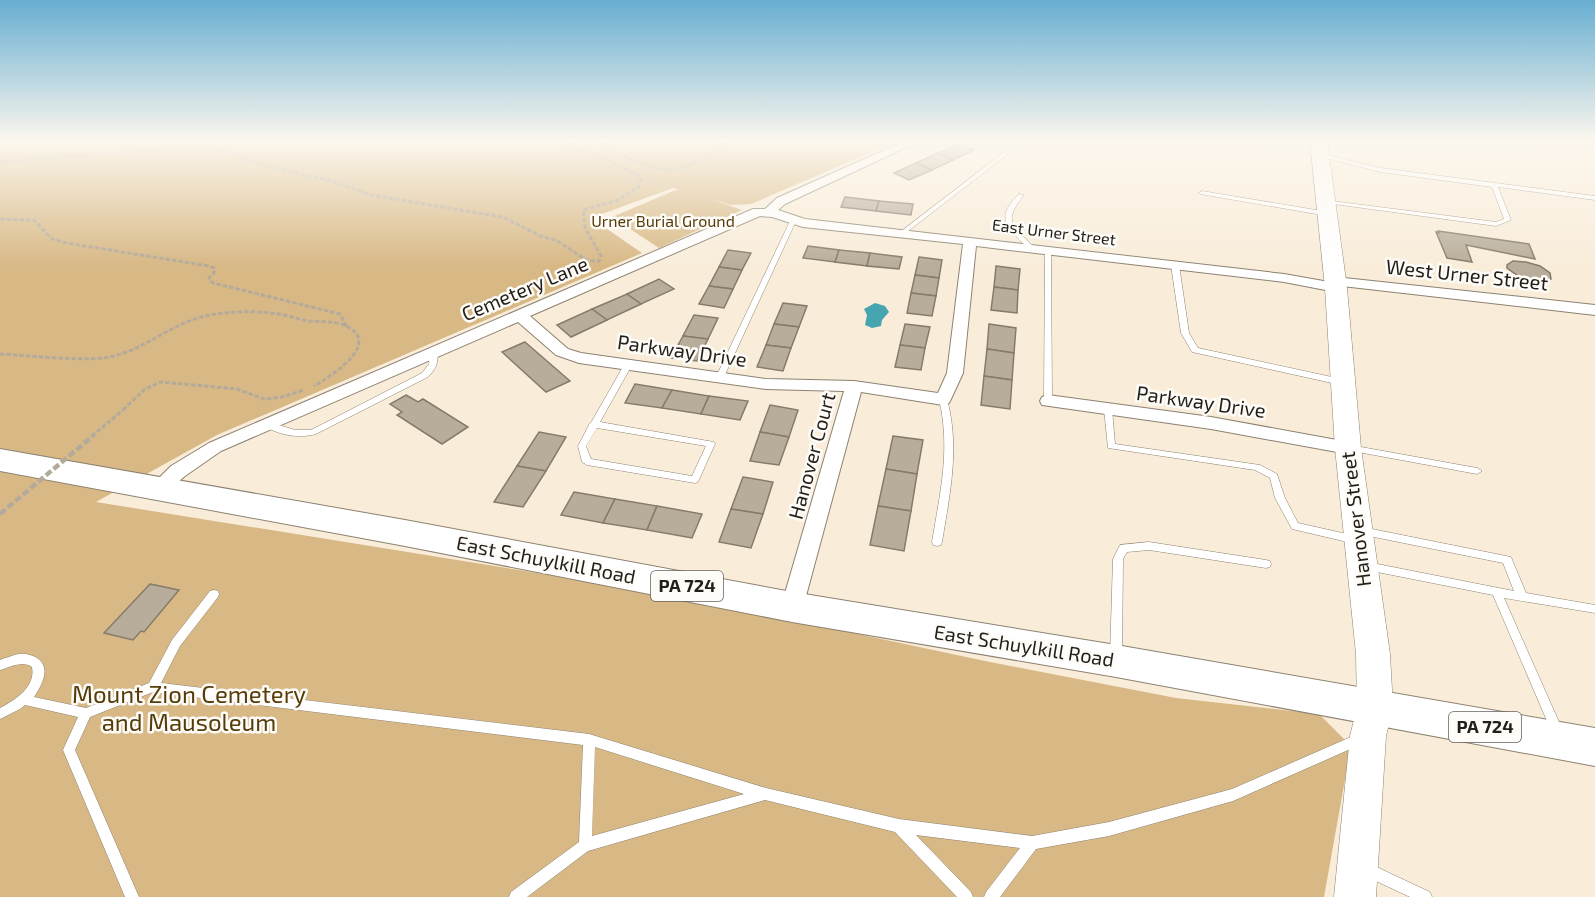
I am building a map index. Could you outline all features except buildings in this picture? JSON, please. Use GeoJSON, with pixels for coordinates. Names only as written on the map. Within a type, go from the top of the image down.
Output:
{"type":"FeatureCollection","features":[{"type":"Feature","properties":{"kind":"main road","name":"Hanover Street"},"geometry":{"type":"LineString","coordinates":[[1324,182],[1336,285],[1348,448],[1372,654],[1372,722],[1357,881]]}},
{"type":"Feature","properties":{"kind":"main road","name":"East Schuylkill Road"},"geometry":{"type":"LineString","coordinates":[[0,460],[156,490],[405,533],[792,607],[1116,661],[1372,722]]}},
{"type":"Feature","properties":{"kind":"main road","name":"PA 724"},"geometry":{"type":"LineString","coordinates":[[1372,722],[1578,744]]}},
{"type":"Feature","properties":{"kind":"street","name":"Cemetery Lane"},"geometry":{"type":"LineString","coordinates":[[156,490],[204,453],[750,214],[769,212],[781,201],[823,182]]}},
{"type":"Feature","properties":{"kind":"street","name":"East Urner Street"},"geometry":{"type":"LineString","coordinates":[[769,212],[793,221],[1048,249],[1336,285]]}},
{"type":"Feature","properties":{"kind":"street"},"geometry":{"type":"LineString","coordinates":[[943,399],[955,373],[970,241]]}},
{"type":"Feature","properties":{"kind":"street","name":"West Urner Street"},"geometry":{"type":"LineString","coordinates":[[1336,285],[1595,310]]}},
{"type":"Feature","properties":{"kind":"street","name":"Parkway Drive"},"geometry":{"type":"LineString","coordinates":[[519,315],[562,352],[579,358],[766,384],[854,386]]}},
{"type":"Feature","properties":{"kind":"street","name":"Hanover Court"},"geometry":{"type":"LineString","coordinates":[[792,607],[854,386],[943,399]]}},
{"type":"Feature","properties":{"kind":"street","name":"Parkway Drive"},"geometry":{"type":"LineString","coordinates":[[1048,401],[1262,431],[1348,448]]}},
{"type":"Feature","properties":{"kind":"lane"},"geometry":{"type":"LineString","coordinates":[[901,234],[969,182]]}},
{"type":"Feature","properties":{"kind":"lane"},"geometry":{"type":"LineString","coordinates":[[1470,182],[1595,198]]}},
{"type":"Feature","properties":{"kind":"lane"},"geometry":{"type":"LineString","coordinates":[[1202,193],[1447,217],[1496,224],[1508,220],[1494,185]]}},
{"type":"Feature","properties":{"kind":"lane"},"geometry":{"type":"LineString","coordinates":[[1021,195],[1012,203],[1007,214],[1008,224],[1030,247]]}},
{"type":"Feature","properties":{"kind":"lane"},"geometry":{"type":"LineString","coordinates":[[720,377],[793,221]]}},
{"type":"Feature","properties":{"kind":"lane"},"geometry":{"type":"LineString","coordinates":[[1048,249],[1048,401]]}},
{"type":"Feature","properties":{"kind":"lane"},"geometry":{"type":"LineString","coordinates":[[1174,265],[1185,333],[1195,350],[1343,382]]}},
{"type":"Feature","properties":{"kind":"lane"},"geometry":{"type":"LineString","coordinates":[[267,424],[292,434],[303,435],[313,432],[425,375],[435,361],[433,351]]}},
{"type":"Feature","properties":{"kind":"lane"},"geometry":{"type":"LineString","coordinates":[[593,424],[711,444],[695,480],[587,462],[582,446],[593,424],[628,365]]}},
{"type":"Feature","properties":{"kind":"lane"},"geometry":{"type":"LineString","coordinates":[[937,542],[950,458],[949,418],[943,399]]}},
{"type":"Feature","properties":{"kind":"lane"},"geometry":{"type":"LineString","coordinates":[[1108,409],[1111,446],[1257,467],[1274,476],[1280,498],[1295,526],[1359,545],[1497,593],[1595,609]]}},
{"type":"Feature","properties":{"kind":"lane"},"geometry":{"type":"LineString","coordinates":[[1348,448],[1477,471]]}},
{"type":"Feature","properties":{"kind":"lane"},"geometry":{"type":"LineString","coordinates":[[1359,545],[1507,560],[1522,597]]}},
{"type":"Feature","properties":{"kind":"lane"},"geometry":{"type":"LineString","coordinates":[[1116,661],[1118,558],[1124,548],[1149,546],[1266,564]]}},
{"type":"Feature","properties":{"kind":"lane"},"geometry":{"type":"LineString","coordinates":[[1497,593],[1578,744]]}},
{"type":"Feature","properties":{"kind":"lane"},"geometry":{"type":"LineString","coordinates":[[153,687],[176,643],[214,594]]}},
{"type":"Feature","properties":{"kind":"lane"},"geometry":{"type":"LineString","coordinates":[[0,664],[17,659],[28,659],[36,662],[40,668],[36,686],[24,700],[0,714]]}},
{"type":"Feature","properties":{"kind":"lane"},"geometry":{"type":"LineString","coordinates":[[24,700],[86,713],[153,687],[589,740],[766,794],[899,826],[1032,843],[1108,829],[1233,795],[1372,722]]}},
{"type":"Feature","properties":{"kind":"lane"},"geometry":{"type":"LineString","coordinates":[[86,713],[69,750],[132,897]]}},
{"type":"Feature","properties":{"kind":"lane"},"geometry":{"type":"LineString","coordinates":[[585,845],[589,740]]}},
{"type":"Feature","properties":{"kind":"lane"},"geometry":{"type":"LineString","coordinates":[[516,897],[585,845],[766,794]]}},
{"type":"Feature","properties":{"kind":"lane"},"geometry":{"type":"LineString","coordinates":[[899,826],[966,897]]}},
{"type":"Feature","properties":{"kind":"lane"},"geometry":{"type":"LineString","coordinates":[[991,897],[1032,843]]}},
{"type":"Feature","properties":{"kind":"lane"},"geometry":{"type":"LineString","coordinates":[[1357,881],[1425,897]]}},
{"type":"Feature","properties":{"kind":"path"},"geometry":{"type":"LineString","coordinates":[[333,182],[370,195],[503,217],[540,236],[556,240],[588,261],[597,262],[601,260],[601,256],[586,231],[583,210],[624,196],[640,186],[641,182]]}},
{"type":"Feature","properties":{"kind":"path"},"geometry":{"type":"LineString","coordinates":[[0,219],[34,220],[52,239],[67,243],[209,266],[214,268],[214,273],[210,278],[213,283],[340,314],[347,327],[357,337],[358,350],[351,362],[324,381],[282,397],[264,399],[237,389],[160,381],[146,388],[0,514]]}},
{"type":"Feature","properties":{"kind":"path"},"geometry":{"type":"LineString","coordinates":[[0,354],[80,358],[114,356],[184,322],[203,315],[226,313],[275,313],[347,327]]}},
{"type":"Feature","properties":{"kind":"green space","name":"Mount Zion Cemetery and Mausoleum"},"geometry":{"type":"Polygon","coordinates":[[[0,182],[803,182],[751,204],[730,205],[705,197],[742,210],[659,248],[612,217],[678,189],[673,188],[591,218],[642,253],[217,435],[96,502],[669,594],[990,662],[1176,698],[1319,714],[1351,746],[1324,897],[0,897],[0,182]]]}},
{"type":"Feature","properties":{"kind":"water"},"geometry":{"type":"Polygon","coordinates":[[[875,303],[885,306],[889,312],[882,320],[881,326],[872,328],[865,325],[867,315],[864,309],[875,303]]]}},
{"type":"Feature","properties":{"kind":"park label","name":"Urner Burial Ground"},"geometry":{"type":"Point","coordinates":[663,221]}}]}
